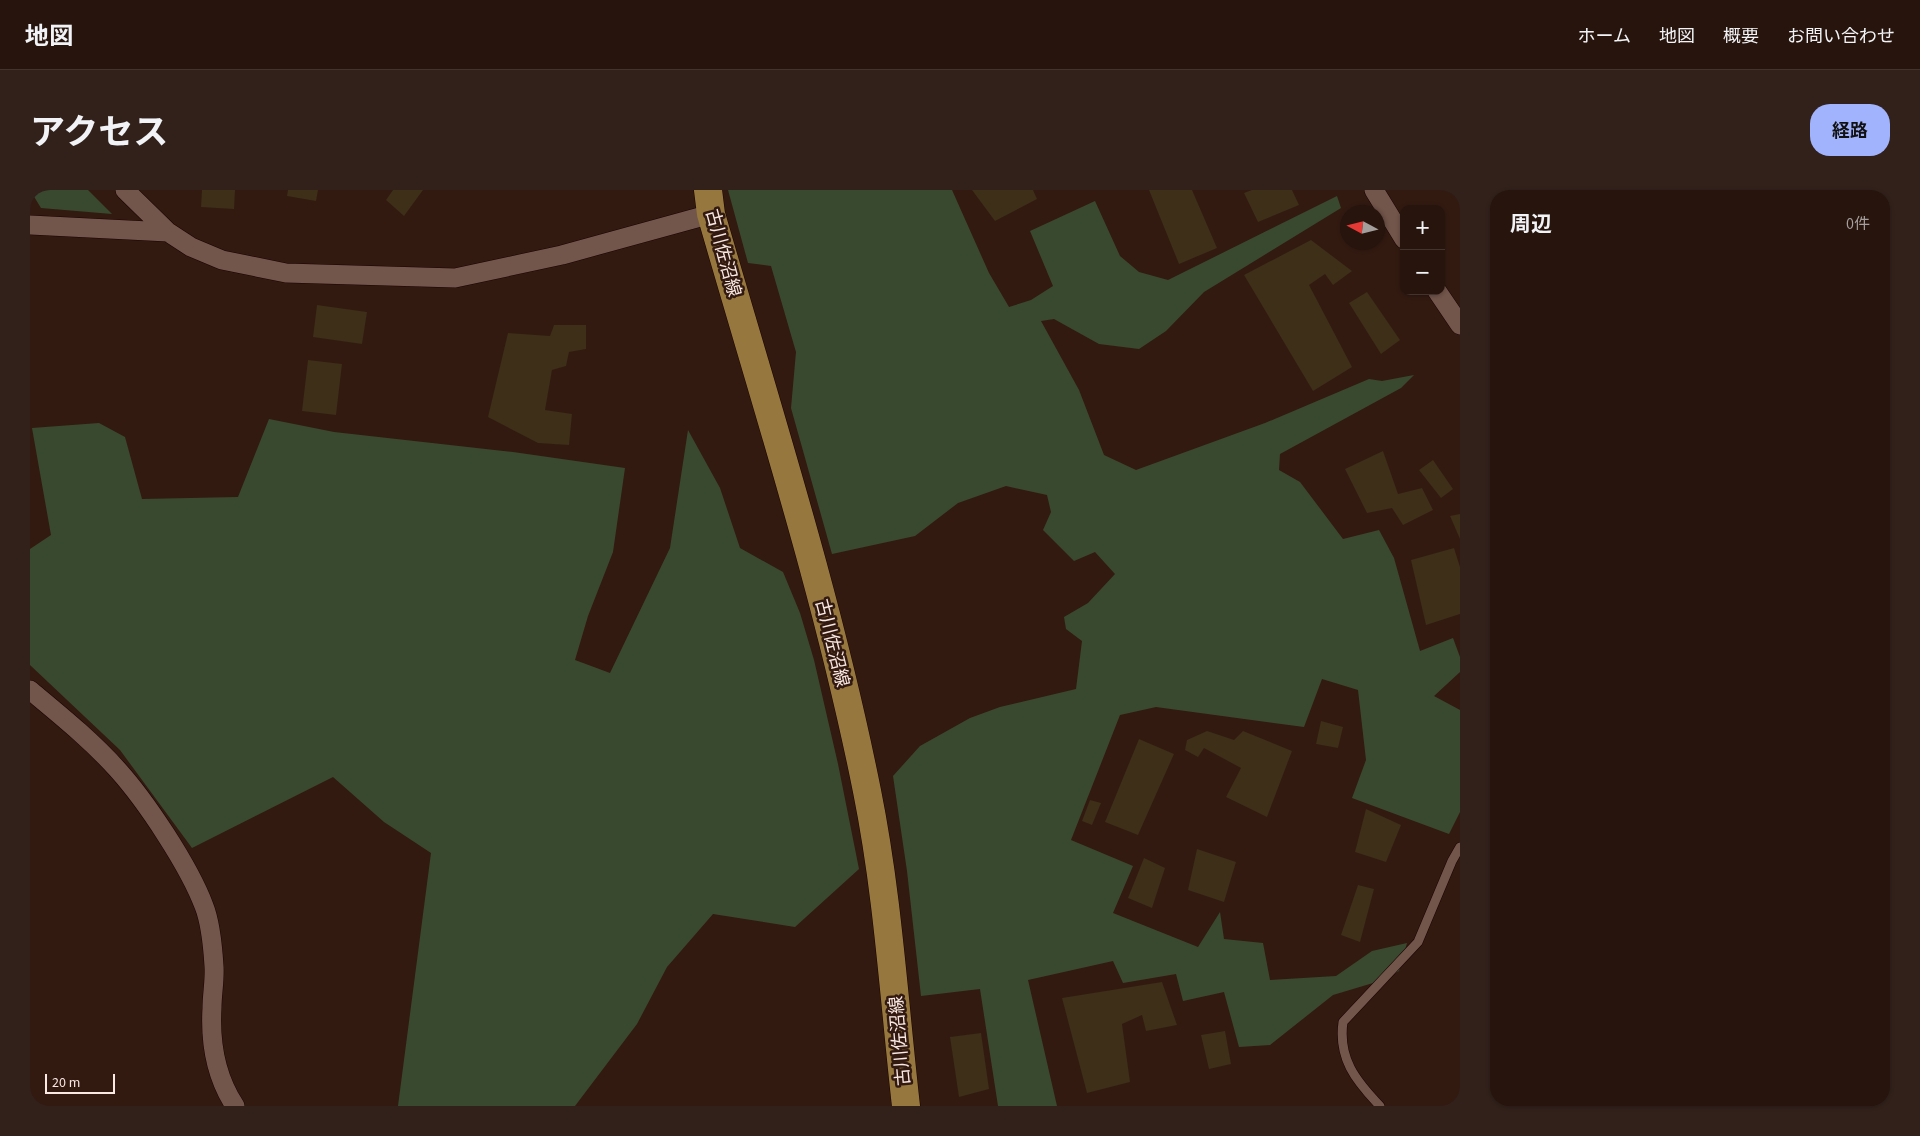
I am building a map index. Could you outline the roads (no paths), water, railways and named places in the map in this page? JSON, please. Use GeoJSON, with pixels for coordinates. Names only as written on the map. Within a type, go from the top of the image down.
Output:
{"type":"FeatureCollection","features":[{"type":"Feature","properties":{"kind":"main road","name":"古川佐沼線"},"geometry":{"type":"LineString","coordinates":[[709,202],[819,590],[865,782],[882,874],[906,1106]]}},
{"type":"Feature","properties":{"kind":"street"},"geometry":{"type":"LineString","coordinates":[[125,190],[168,232],[191,247],[222,260],[286,273],[456,278],[562,255],[709,202]]}},
{"type":"Feature","properties":{"kind":"street"},"geometry":{"type":"LineString","coordinates":[[1374,190],[1400,232]]}},
{"type":"Feature","properties":{"kind":"street"},"geometry":{"type":"LineString","coordinates":[[30,225],[168,232]]}},
{"type":"Feature","properties":{"kind":"street"},"geometry":{"type":"LineString","coordinates":[[1440,295],[1460,325]]}},
{"type":"Feature","properties":{"kind":"street"},"geometry":{"type":"LineString","coordinates":[[30,690],[76,729],[118,769],[154,818],[182,862],[205,907],[214,966],[212,1011],[214,1056],[224,1090],[235,1106]]}},
{"type":"Feature","properties":{"kind":"lane"},"geometry":{"type":"LineString","coordinates":[[1380,1106],[1348,1067],[1340,1039],[1342,1022],[1418,942],[1452,861],[1460,847]]}}]}
